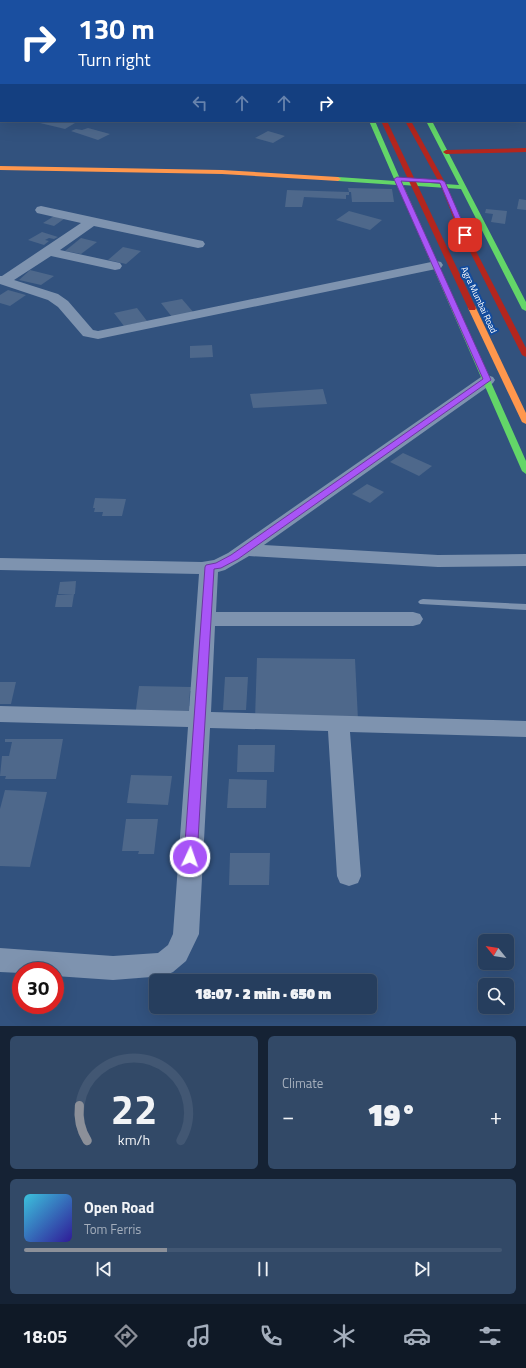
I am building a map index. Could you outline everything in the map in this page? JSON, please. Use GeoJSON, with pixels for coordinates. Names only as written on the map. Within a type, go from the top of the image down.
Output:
{"type":"FeatureCollection","features":[{"type":"Feature","properties":{"kind":"main road"},"geometry":{"type":"LineString","coordinates":[[372,122],[526,471]]}},
{"type":"Feature","properties":{"kind":"main road","name":"Agra Mumbai Road"},"geometry":{"type":"LineString","coordinates":[[384,122],[411,182],[526,422]]}},
{"type":"Feature","properties":{"kind":"main road","name":"Agra Mumbai Road"},"geometry":{"type":"LineString","coordinates":[[409,122],[443,184],[458,222],[526,355]]}},
{"type":"Feature","properties":{"kind":"main road"},"geometry":{"type":"LineString","coordinates":[[430,122],[526,309]]}},
{"type":"Feature","properties":{"kind":"main road"},"geometry":{"type":"LineString","coordinates":[[446,152],[526,150]]}},
{"type":"Feature","properties":{"kind":"main road"},"geometry":{"type":"LineString","coordinates":[[0,164],[225,169],[463,185]]}},
{"type":"Feature","properties":{"kind":"main road"},"geometry":{"type":"LineString","coordinates":[[0,168],[222,172],[398,181]]}},
{"type":"Feature","properties":{"kind":"street"},"geometry":{"type":"LineString","coordinates":[[41,210],[198,244]]}},
{"type":"Feature","properties":{"kind":"street"},"geometry":{"type":"LineString","coordinates":[[2,280],[48,252],[92,222]]}},
{"type":"Feature","properties":{"kind":"street"},"geometry":{"type":"LineString","coordinates":[[48,252],[115,266]]}},
{"type":"Feature","properties":{"kind":"street"},"geometry":{"type":"LineString","coordinates":[[2,280],[53,297],[63,304],[88,334],[98,335],[436,265]]}},
{"type":"Feature","properties":{"kind":"street"},"geometry":{"type":"LineString","coordinates":[[0,564],[202,568],[218,566],[245,550],[487,380]]}},
{"type":"Feature","properties":{"kind":"street"},"geometry":{"type":"LineString","coordinates":[[245,550],[438,562],[526,560]]}},
{"type":"Feature","properties":{"kind":"street"},"geometry":{"type":"LineString","coordinates":[[0,960],[113,968],[164,964],[177,953],[186,934],[209,567]]}},
{"type":"Feature","properties":{"kind":"street"},"geometry":{"type":"LineString","coordinates":[[206,619],[418,611]]}},
{"type":"Feature","properties":{"kind":"street"},"geometry":{"type":"LineString","coordinates":[[0,714],[526,729]]}},
{"type":"Feature","properties":{"kind":"street"},"geometry":{"type":"LineString","coordinates":[[338,724],[349,876]]}},
{"type":"Feature","properties":{"kind":"lane"},"geometry":{"type":"LineString","coordinates":[[418,611],[526,607]]}},
{"type":"Feature","properties":{"kind":"building"},"geometry":{"type":"Polygon","coordinates":[[[72,122],[75,123],[65,129],[40,123],[72,122]]]}},
{"type":"Feature","properties":{"kind":"building"},"geometry":{"type":"Polygon","coordinates":[[[88,128],[110,134],[98,140],[71,131],[88,128]]]}},
{"type":"Feature","properties":{"kind":"building"},"geometry":{"type":"Polygon","coordinates":[[[268,131],[285,136],[273,143],[255,138],[268,131]]]}},
{"type":"Feature","properties":{"kind":"building"},"geometry":{"type":"Polygon","coordinates":[[[348,188],[392,189],[394,202],[352,202],[351,192],[349,192],[348,188]]]}},
{"type":"Feature","properties":{"kind":"building"},"geometry":{"type":"Polygon","coordinates":[[[287,190],[349,192],[349,195],[346,195],[346,199],[304,197],[302,207],[285,207],[287,190]]]}},
{"type":"Feature","properties":{"kind":"building"},"geometry":{"type":"Polygon","coordinates":[[[519,199],[526,200],[526,210],[517,209],[519,199]]]}},
{"type":"Feature","properties":{"kind":"building"},"geometry":{"type":"Polygon","coordinates":[[[486,209],[507,211],[505,224],[491,222],[493,214],[485,213],[486,209]]]}},
{"type":"Feature","properties":{"kind":"building"},"geometry":{"type":"Polygon","coordinates":[[[349,211],[382,220],[370,230],[336,220],[349,211]]]}},
{"type":"Feature","properties":{"kind":"building"},"geometry":{"type":"Polygon","coordinates":[[[54,216],[64,219],[54,226],[43,223],[54,216]]]}},
{"type":"Feature","properties":{"kind":"building"},"geometry":{"type":"Polygon","coordinates":[[[42,232],[58,237],[45,240],[49,241],[44,245],[28,240],[42,232]]]}},
{"type":"Feature","properties":{"kind":"building"},"geometry":{"type":"Polygon","coordinates":[[[81,238],[97,242],[81,254],[65,251],[81,238]]]}},
{"type":"Feature","properties":{"kind":"building"},"geometry":{"type":"Polygon","coordinates":[[[123,247],[141,251],[126,264],[108,260],[123,247]]]}},
{"type":"Feature","properties":{"kind":"building"},"geometry":{"type":"Polygon","coordinates":[[[30,270],[54,276],[41,285],[19,280],[30,270]]]}},
{"type":"Feature","properties":{"kind":"building"},"geometry":{"type":"Polygon","coordinates":[[[8,290],[26,295],[10,306],[0,303],[0,295],[8,290]]]}},
{"type":"Feature","properties":{"kind":"building"},"geometry":{"type":"Polygon","coordinates":[[[182,299],[194,313],[172,317],[161,303],[182,299]]]}},
{"type":"Feature","properties":{"kind":"building"},"geometry":{"type":"Polygon","coordinates":[[[137,308],[147,321],[124,326],[114,313],[137,308]]]}},
{"type":"Feature","properties":{"kind":"building"},"geometry":{"type":"Polygon","coordinates":[[[212,345],[213,357],[190,358],[190,346],[212,345]]]}},
{"type":"Feature","properties":{"kind":"building"},"geometry":{"type":"Polygon","coordinates":[[[323,389],[327,404],[253,408],[250,394],[323,389]]]}},
{"type":"Feature","properties":{"kind":"building"},"geometry":{"type":"Polygon","coordinates":[[[403,453],[432,466],[419,476],[390,462],[403,453]]]}},
{"type":"Feature","properties":{"kind":"building"},"geometry":{"type":"Polygon","coordinates":[[[367,484],[384,492],[370,503],[352,494],[367,484]]]}},
{"type":"Feature","properties":{"kind":"building"},"geometry":{"type":"Polygon","coordinates":[[[95,498],[126,499],[122,516],[102,516],[103,512],[94,512],[95,508],[93,508],[95,498]]]}},
{"type":"Feature","properties":{"kind":"building"},"geometry":{"type":"Polygon","coordinates":[[[76,581],[75,594],[58,594],[60,582],[76,581]]]}},
{"type":"Feature","properties":{"kind":"building"},"geometry":{"type":"Polygon","coordinates":[[[74,594],[72,607],[55,607],[57,595],[74,594]]]}},
{"type":"Feature","properties":{"kind":"building"},"geometry":{"type":"Polygon","coordinates":[[[257,658],[355,659],[358,720],[255,719],[257,658]]]}},
{"type":"Feature","properties":{"kind":"building"},"geometry":{"type":"Polygon","coordinates":[[[225,677],[248,677],[246,710],[223,710],[225,677]]]}},
{"type":"Feature","properties":{"kind":"building"},"geometry":{"type":"Polygon","coordinates":[[[0,682],[16,682],[11,704],[0,704],[0,682]]]}},
{"type":"Feature","properties":{"kind":"building"},"geometry":{"type":"Polygon","coordinates":[[[139,686],[191,687],[194,691],[190,691],[189,706],[195,706],[195,712],[135,717],[139,686]]]}},
{"type":"Feature","properties":{"kind":"building"},"geometry":{"type":"Polygon","coordinates":[[[5,739],[63,739],[56,779],[5,779],[6,776],[0,776],[2,756],[9,756],[12,742],[5,742],[5,739]]]}},
{"type":"Feature","properties":{"kind":"building"},"geometry":{"type":"Polygon","coordinates":[[[238,745],[275,745],[274,772],[237,772],[238,745]]]}},
{"type":"Feature","properties":{"kind":"building"},"geometry":{"type":"Polygon","coordinates":[[[131,775],[172,776],[168,805],[127,803],[131,775]]]}},
{"type":"Feature","properties":{"kind":"building"},"geometry":{"type":"Polygon","coordinates":[[[229,779],[267,780],[266,808],[227,808],[229,779]]]}},
{"type":"Feature","properties":{"kind":"building"},"geometry":{"type":"Polygon","coordinates":[[[5,790],[47,792],[30,867],[0,866],[0,809],[5,790]]]}},
{"type":"Feature","properties":{"kind":"building"},"geometry":{"type":"Polygon","coordinates":[[[126,819],[158,819],[154,854],[138,854],[139,851],[122,851],[126,819]]]}},
{"type":"Feature","properties":{"kind":"building"},"geometry":{"type":"Polygon","coordinates":[[[230,853],[270,853],[269,885],[229,885],[230,853]]]}},
{"type":"Feature","properties":{"kind":"traffic: fast"},"geometry":{"type":"LineString","coordinates":[[372,122],[526,471]]}},
{"type":"Feature","properties":{"kind":"traffic: fast"},"geometry":{"type":"LineString","coordinates":[[430,122],[526,309]]}},
{"type":"Feature","properties":{"kind":"traffic: fast"},"geometry":{"type":"LineString","coordinates":[[338,179],[464,187]]}},
{"type":"Feature","properties":{"kind":"traffic: slow"},"geometry":{"type":"LineString","coordinates":[[0,168],[222,172],[338,179]]}},
{"type":"Feature","properties":{"kind":"traffic: slow"},"geometry":{"type":"LineString","coordinates":[[472,308],[526,422]]}},
{"type":"Feature","properties":{"kind":"traffic: jam"},"geometry":{"type":"LineString","coordinates":[[384,122],[472,308]]}},
{"type":"Feature","properties":{"kind":"traffic: jam"},"geometry":{"type":"LineString","coordinates":[[409,122],[444,186],[458,222],[526,355]]}},
{"type":"Feature","properties":{"kind":"traffic: jam"},"geometry":{"type":"LineString","coordinates":[[446,152],[526,150]]}},
{"type":"Feature","properties":{"kind":"route"},"geometry":{"type":"LineString","coordinates":[[190,857],[209,567],[218,566],[235,557],[487,380],[397,179],[442,182],[458,222],[465,235]]}}]}
